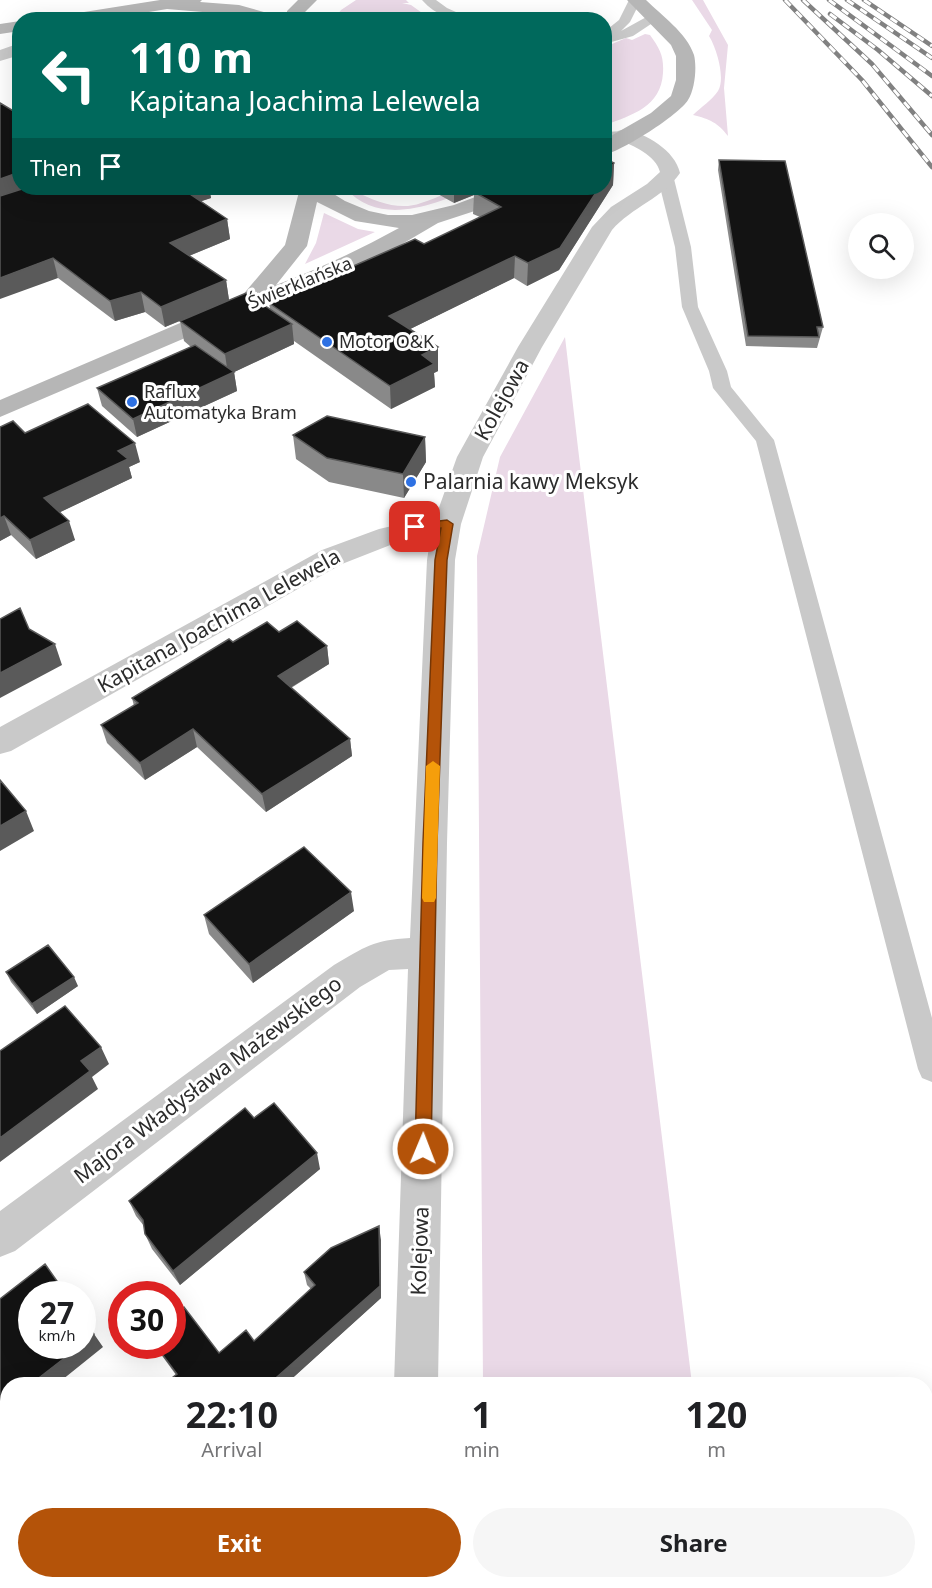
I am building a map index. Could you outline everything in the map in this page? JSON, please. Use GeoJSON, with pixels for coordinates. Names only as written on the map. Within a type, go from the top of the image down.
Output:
{"type":"FeatureCollection","features":[{"type":"Feature","properties":{"kind":"main road"},"geometry":{"type":"LineString","coordinates":[[117,12],[193,0]]}},
{"type":"Feature","properties":{"kind":"main road"},"geometry":{"type":"LineString","coordinates":[[296,12],[308,0]]}},
{"type":"Feature","properties":{"kind":"main road"},"geometry":{"type":"LineString","coordinates":[[614,136],[657,117],[680,98],[685,80],[686,63],[683,50],[636,0]]}},
{"type":"Feature","properties":{"kind":"main road"},"geometry":{"type":"LineString","coordinates":[[169,4],[246,12]]}},
{"type":"Feature","properties":{"kind":"main road"},"geometry":{"type":"LineString","coordinates":[[250,302],[296,246],[308,195]]}},
{"type":"Feature","properties":{"kind":"main road"},"geometry":{"type":"LineString","coordinates":[[322,195],[349,211],[376,220],[410,222],[472,207],[500,195]]}},
{"type":"Feature","properties":{"kind":"main road","name":"Świerklańska"},"geometry":{"type":"LineString","coordinates":[[0,409],[250,302],[326,274],[376,250],[430,219]]}},
{"type":"Feature","properties":{"kind":"street"},"geometry":{"type":"LineString","coordinates":[[614,136],[644,145],[668,164],[670,173],[666,179]]}},
{"type":"Feature","properties":{"kind":"street","name":"Kolejowa"},"geometry":{"type":"LineString","coordinates":[[416,1377],[441,560],[447,524],[470,457],[530,348],[603,227],[613,215],[666,179]]}},
{"type":"Feature","properties":{"kind":"street","name":"Kapitana Joachima Lelewela"},"geometry":{"type":"LineString","coordinates":[[0,742],[333,557],[388,534],[415,527],[447,524]]}},
{"type":"Feature","properties":{"kind":"street","name":"Majora Władysława Mażewskiego"},"geometry":{"type":"LineString","coordinates":[[0,1236],[347,976],[383,955],[428,952]]}},
{"type":"Feature","properties":{"kind":"lane"},"geometry":{"type":"LineString","coordinates":[[428,0],[443,11]]}},
{"type":"Feature","properties":{"kind":"lane"},"geometry":{"type":"LineString","coordinates":[[612,32],[624,22],[636,0]]}},
{"type":"Feature","properties":{"kind":"lane"},"geometry":{"type":"LineString","coordinates":[[612,37],[628,33],[654,18]]}},
{"type":"Feature","properties":{"kind":"lane"},"geometry":{"type":"LineString","coordinates":[[666,179],[683,247],[690,307],[718,371],[722,388],[765,440],[932,1069]]}},
{"type":"Feature","properties":{"kind":"shaded area"},"geometry":{"type":"Polygon","coordinates":[[[356,0],[406,0],[409,3],[402,3],[411,5],[421,12],[339,12],[356,0]]]}},
{"type":"Feature","properties":{"kind":"shaded area"},"geometry":{"type":"Polygon","coordinates":[[[692,0],[703,0],[728,45],[724,88],[728,136],[713,122],[693,115],[718,91],[721,71],[709,36],[712,30],[692,0]]]}},
{"type":"Feature","properties":{"kind":"shaded area"},"geometry":{"type":"Polygon","coordinates":[[[645,34],[650,35],[662,57],[661,85],[651,102],[635,113],[612,122],[612,44],[626,38],[632,40],[645,34]]]}},
{"type":"Feature","properties":{"kind":"shaded area"},"geometry":{"type":"Polygon","coordinates":[[[353,195],[363,195],[388,204],[405,206],[443,195],[456,195],[425,206],[391,210],[375,207],[353,195]]]}},
{"type":"Feature","properties":{"kind":"shaded area"},"geometry":{"type":"Polygon","coordinates":[[[324,213],[358,229],[375,232],[305,264],[316,243],[324,213]]]}},
{"type":"Feature","properties":{"kind":"shaded area"},"geometry":{"type":"Polygon","coordinates":[[[565,337],[691,1377],[483,1377],[477,556],[500,457],[565,337]]]}},
{"type":"Feature","properties":{"kind":"building"},"geometry":{"type":"Polygon","coordinates":[[[0,103],[12,110],[12,175],[0,179],[0,103]]]}},
{"type":"Feature","properties":{"kind":"building"},"geometry":{"type":"Polygon","coordinates":[[[719,160],[785,161],[823,327],[817,327],[819,337],[748,336],[719,160]]]}},
{"type":"Feature","properties":{"kind":"building"},"geometry":{"type":"Polygon","coordinates":[[[12,192],[12,195],[191,195],[227,219],[170,243],[226,280],[161,307],[141,292],[110,301],[53,258],[0,278],[0,196],[12,192]]]}},
{"type":"Feature","properties":{"kind":"building"},"geometry":{"type":"Polygon","coordinates":[[[479,195],[594,195],[560,248],[528,263],[515,256],[389,316],[438,347],[422,355],[434,364],[390,386],[269,303],[415,239],[424,244],[501,207],[479,195]]]}},
{"type":"Feature","properties":{"kind":"building"},"geometry":{"type":"Polygon","coordinates":[[[246,293],[292,324],[225,354],[180,321],[246,293]]]}},
{"type":"Feature","properties":{"kind":"building"},"geometry":{"type":"Polygon","coordinates":[[[195,345],[234,372],[133,419],[97,388],[195,345]]]}},
{"type":"Feature","properties":{"kind":"building"},"geometry":{"type":"Polygon","coordinates":[[[88,404],[135,443],[118,451],[128,459],[44,498],[69,521],[30,540],[4,516],[0,518],[0,427],[13,421],[25,433],[88,404]]]}},
{"type":"Feature","properties":{"kind":"building"},"geometry":{"type":"Polygon","coordinates":[[[327,416],[425,437],[403,474],[327,458],[293,435],[327,416]]]}},
{"type":"Feature","properties":{"kind":"building"},"geometry":{"type":"Polygon","coordinates":[[[20,608],[29,629],[55,644],[0,673],[0,619],[20,608]]]}},
{"type":"Feature","properties":{"kind":"building"},"geometry":{"type":"Polygon","coordinates":[[[297,621],[327,646],[278,676],[350,739],[262,794],[193,729],[140,763],[101,725],[138,703],[132,698],[229,639],[233,642],[267,622],[279,632],[297,621]]]}},
{"type":"Feature","properties":{"kind":"building"},"geometry":{"type":"Polygon","coordinates":[[[0,780],[26,811],[0,826],[0,780]]]}},
{"type":"Feature","properties":{"kind":"building"},"geometry":{"type":"Polygon","coordinates":[[[304,847],[351,892],[249,964],[204,915],[304,847]]]}},
{"type":"Feature","properties":{"kind":"building"},"geometry":{"type":"Polygon","coordinates":[[[48,945],[74,977],[32,1004],[6,972],[48,945]]]}},
{"type":"Feature","properties":{"kind":"building"},"geometry":{"type":"Polygon","coordinates":[[[65,1006],[101,1047],[81,1061],[90,1071],[0,1138],[0,1051],[65,1006]]]}},
{"type":"Feature","properties":{"kind":"building"},"geometry":{"type":"Polygon","coordinates":[[[274,1103],[317,1153],[173,1271],[145,1234],[143,1220],[129,1201],[245,1108],[254,1118],[274,1103]]]}},
{"type":"Feature","properties":{"kind":"building"},"geometry":{"type":"Polygon","coordinates":[[[379,1226],[380,1286],[277,1377],[173,1377],[177,1374],[166,1359],[186,1359],[186,1310],[219,1353],[246,1330],[254,1341],[315,1285],[304,1272],[331,1248],[379,1226]]]}},
{"type":"Feature","properties":{"kind":"building"},"geometry":{"type":"Polygon","coordinates":[[[45,1264],[57,1281],[23,1281],[45,1264]]]}},
{"type":"Feature","properties":{"kind":"building"},"geometry":{"type":"Polygon","coordinates":[[[18,1285],[18,1359],[63,1359],[40,1377],[0,1377],[0,1299],[18,1285]]]}},
{"type":"Feature","properties":{"kind":"railway"},"geometry":{"type":"LineString","coordinates":[[785,0],[862,80],[932,167]]}},
{"type":"Feature","properties":{"kind":"railway"},"geometry":{"type":"LineString","coordinates":[[803,0],[872,64],[932,135]]}},
{"type":"Feature","properties":{"kind":"railway"},"geometry":{"type":"LineString","coordinates":[[829,0],[932,76]]}},
{"type":"Feature","properties":{"kind":"railway"},"geometry":{"type":"LineString","coordinates":[[847,0],[932,58]]}},
{"type":"Feature","properties":{"kind":"railway"},"geometry":{"type":"LineString","coordinates":[[864,0],[932,46]]}},
{"type":"Feature","properties":{"kind":"railway"},"geometry":{"type":"LineString","coordinates":[[830,14],[878,50],[932,96]]}},
{"type":"Feature","properties":{"kind":"slow traffic"},"geometry":{"type":"LineString","coordinates":[[429,898],[433,766]]}},
{"type":"Feature","properties":{"kind":"place","name":"Motor O&K"},"geometry":{"type":"Point","coordinates":[327,342]}},
{"type":"Feature","properties":{"kind":"place","name":"Raflux Automatyka Bram"},"geometry":{"type":"Point","coordinates":[132,402]}},
{"type":"Feature","properties":{"kind":"place","name":"Palarnia kawy Meksyk"},"geometry":{"type":"Point","coordinates":[411,482]}},
{"type":"Feature","properties":{"kind":"route"},"geometry":{"type":"LineString","coordinates":[[415,527],[447,524],[441,560],[430,843],[423,1149]]}}]}
